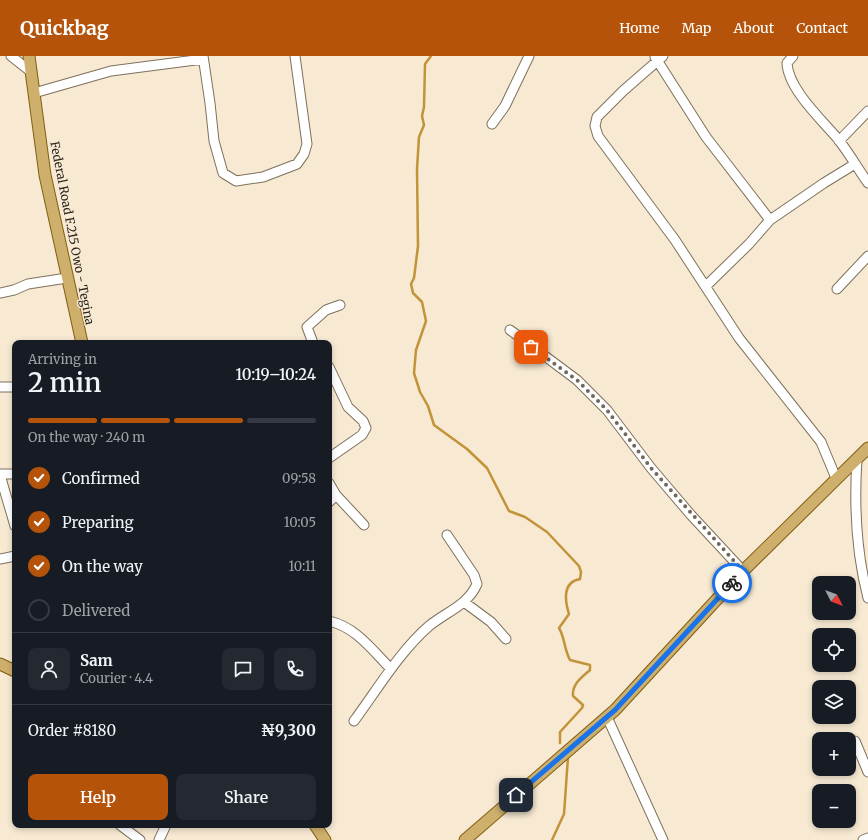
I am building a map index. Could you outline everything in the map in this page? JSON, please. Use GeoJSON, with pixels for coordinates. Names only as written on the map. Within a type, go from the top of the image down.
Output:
{"type":"FeatureCollection","features":[{"type":"Feature","properties":{"kind":"main road","name":"Federal Road F.215 Owo - Tegina"},"geometry":{"type":"LineString","coordinates":[[29,56],[45,175],[81,340]]}},
{"type":"Feature","properties":{"kind":"main road"},"geometry":{"type":"LineString","coordinates":[[465,840],[607,717],[743,571],[856,458],[868,448]]}},
{"type":"Feature","properties":{"kind":"main road"},"geometry":{"type":"LineString","coordinates":[[0,664],[12,670]]}},
{"type":"Feature","properties":{"kind":"main road"},"geometry":{"type":"LineString","coordinates":[[317,828],[325,840]]}},
{"type":"Feature","properties":{"kind":"street"},"geometry":{"type":"LineString","coordinates":[[11,56],[30,70]]}},
{"type":"Feature","properties":{"kind":"street"},"geometry":{"type":"LineString","coordinates":[[34,92],[111,71],[203,57],[214,141],[223,173],[236,181],[263,177],[297,164],[304,154],[306,144],[295,56]]}},
{"type":"Feature","properties":{"kind":"street"},"geometry":{"type":"LineString","coordinates":[[492,124],[504,106],[529,56]]}},
{"type":"Feature","properties":{"kind":"street"},"geometry":{"type":"LineString","coordinates":[[793,56],[787,63],[787,69],[795,86],[839,141],[868,183]]}},
{"type":"Feature","properties":{"kind":"street"},"geometry":{"type":"LineString","coordinates":[[770,220],[706,137],[658,58],[622,91],[597,117],[595,126],[598,136],[642,193],[706,286],[739,338],[821,442],[836,478]]}},
{"type":"Feature","properties":{"kind":"street"},"geometry":{"type":"LineString","coordinates":[[839,141],[868,111]]}},
{"type":"Feature","properties":{"kind":"street"},"geometry":{"type":"LineString","coordinates":[[706,286],[749,244],[770,220],[855,164]]}},
{"type":"Feature","properties":{"kind":"street"},"geometry":{"type":"LineString","coordinates":[[836,289],[868,256]]}},
{"type":"Feature","properties":{"kind":"street"},"geometry":{"type":"LineString","coordinates":[[0,293],[14,290],[28,284],[68,278]]}},
{"type":"Feature","properties":{"kind":"street"},"geometry":{"type":"LineString","coordinates":[[312,340],[307,327],[326,310],[340,305]]}},
{"type":"Feature","properties":{"kind":"street"},"geometry":{"type":"LineString","coordinates":[[510,330],[577,380],[607,410],[661,480],[743,571]]}},
{"type":"Feature","properties":{"kind":"street"},"geometry":{"type":"LineString","coordinates":[[332,373],[348,407],[363,421],[366,428],[362,435],[332,456]]}},
{"type":"Feature","properties":{"kind":"street"},"geometry":{"type":"LineString","coordinates":[[0,387],[12,387]]}},
{"type":"Feature","properties":{"kind":"street"},"geometry":{"type":"LineString","coordinates":[[856,458],[855,518],[861,569],[868,598]]}},
{"type":"Feature","properties":{"kind":"street"},"geometry":{"type":"LineString","coordinates":[[12,474],[0,474],[12,516]]}},
{"type":"Feature","properties":{"kind":"street"},"geometry":{"type":"LineString","coordinates":[[332,488],[336,495],[364,525]]}},
{"type":"Feature","properties":{"kind":"street"},"geometry":{"type":"LineString","coordinates":[[332,499],[336,495]]}},
{"type":"Feature","properties":{"kind":"street"},"geometry":{"type":"LineString","coordinates":[[354,721],[391,669],[429,626],[464,602],[474,591],[477,584],[474,575],[447,535]]}},
{"type":"Feature","properties":{"kind":"street"},"geometry":{"type":"LineString","coordinates":[[0,559],[12,557]]}},
{"type":"Feature","properties":{"kind":"street"},"geometry":{"type":"LineString","coordinates":[[464,602],[491,622],[506,639]]}},
{"type":"Feature","properties":{"kind":"street"},"geometry":{"type":"LineString","coordinates":[[332,622],[339,623],[354,631],[391,669]]}},
{"type":"Feature","properties":{"kind":"street"},"geometry":{"type":"LineString","coordinates":[[607,717],[663,840]]}},
{"type":"Feature","properties":{"kind":"street"},"geometry":{"type":"LineString","coordinates":[[856,743],[868,772]]}},
{"type":"Feature","properties":{"kind":"street"},"geometry":{"type":"LineString","coordinates":[[124,828],[140,840]]}},
{"type":"Feature","properties":{"kind":"street"},"geometry":{"type":"LineString","coordinates":[[159,840],[165,828]]}},
{"type":"Feature","properties":{"kind":"street"},"geometry":{"type":"LineString","coordinates":[[863,840],[868,838]]}},
{"type":"Feature","properties":{"kind":"waterway"},"geometry":{"type":"LineString","coordinates":[[431,56],[425,64],[424,107],[422,116],[424,125],[419,137],[417,169],[418,246],[414,278],[411,284],[413,293],[422,302],[426,321],[416,350],[414,373],[420,392],[428,406],[434,425],[467,449],[487,468],[509,511],[525,517],[547,532],[579,566],[581,572],[580,579],[570,584],[566,593],[566,603],[569,614],[559,628],[570,660],[590,665],[590,670],[583,676],[574,688],[573,696],[583,705],[560,732],[560,743]]}},
{"type":"Feature","properties":{"kind":"waterway"},"geometry":{"type":"LineString","coordinates":[[552,840],[564,814],[568,757]]}},
{"type":"Feature","properties":{"kind":"way so far"},"geometry":{"type":"LineString","coordinates":[[531,347],[577,380],[607,410],[651,468],[691,515],[743,571],[732,583]]}},
{"type":"Feature","properties":{"kind":"route"},"geometry":{"type":"LineString","coordinates":[[516,795],[615,710],[732,583]]}}]}
